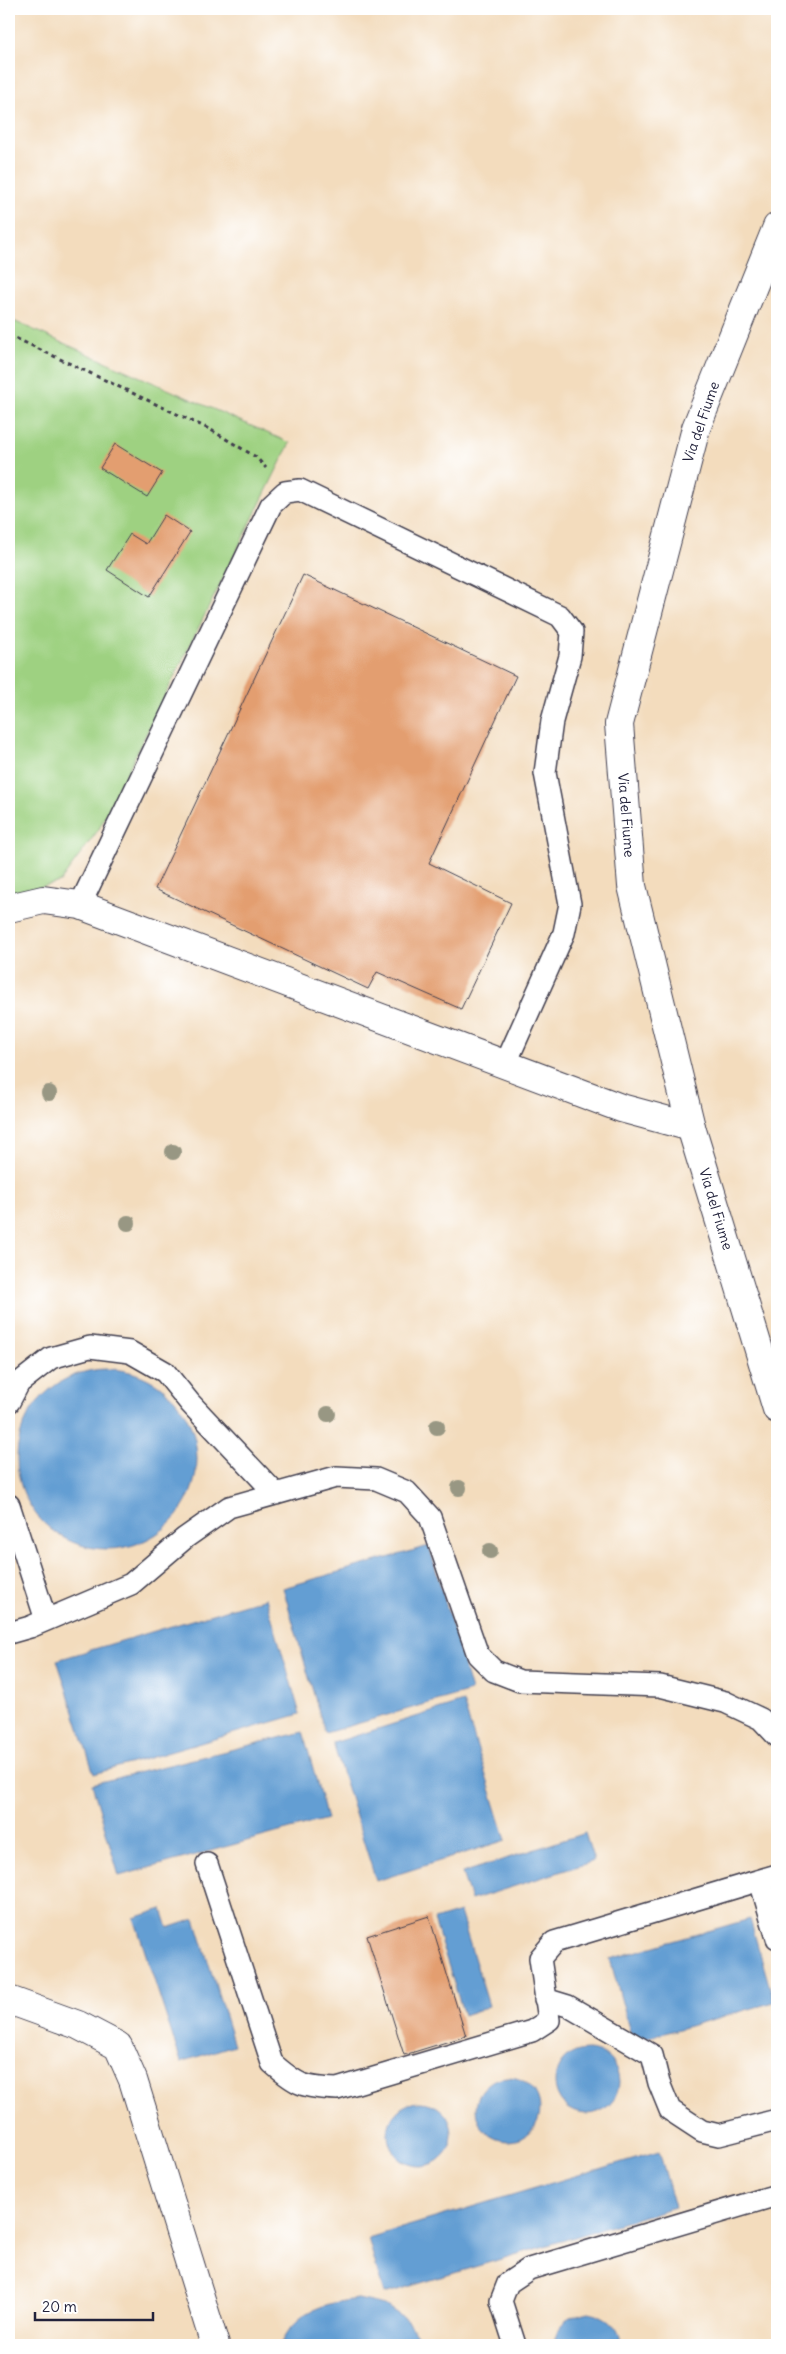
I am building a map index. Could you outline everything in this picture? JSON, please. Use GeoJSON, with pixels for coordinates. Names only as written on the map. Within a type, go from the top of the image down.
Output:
{"type":"FeatureCollection","features":[{"type":"Feature","properties":{"kind":"street","name":"Via del Fiume"},"geometry":{"type":"LineString","coordinates":[[777,227],[696,428],[619,724],[632,886],[691,1127],[777,1409]]}},
{"type":"Feature","properties":{"kind":"street"},"geometry":{"type":"LineString","coordinates":[[9,908],[43,900],[80,905],[621,1108],[691,1127]]}},
{"type":"Feature","properties":{"kind":"street"},"geometry":{"type":"LineString","coordinates":[[9,2000],[78,2025],[118,2046],[133,2080],[215,2345]]}},
{"type":"Feature","properties":{"kind":"lane"},"geometry":{"type":"LineString","coordinates":[[80,905],[271,505],[285,492],[300,490],[560,616],[572,632],[570,656],[552,722],[545,773],[570,904],[564,933],[505,1065]]}},
{"type":"Feature","properties":{"kind":"lane"},"geometry":{"type":"LineString","coordinates":[[9,1402],[20,1383],[51,1358],[90,1347],[130,1352],[165,1372],[190,1403],[276,1494]]}},
{"type":"Feature","properties":{"kind":"lane"},"geometry":{"type":"LineString","coordinates":[[9,1633],[46,1620],[131,1584],[185,1538],[229,1507],[336,1477],[376,1479],[407,1492],[430,1517],[478,1655],[494,1672],[520,1681],[660,1686],[725,1702],[761,1719],[777,1736]]}},
{"type":"Feature","properties":{"kind":"lane"},"geometry":{"type":"LineString","coordinates":[[9,1505],[46,1620]]}},
{"type":"Feature","properties":{"kind":"lane"},"geometry":{"type":"LineString","coordinates":[[207,1864],[272,2064],[291,2080],[309,2088],[337,2089],[532,2031],[549,2020],[540,1958],[554,1942],[768,1878],[777,1938]]}},
{"type":"Feature","properties":{"kind":"lane"},"geometry":{"type":"LineString","coordinates":[[545,1999],[568,2006],[652,2055],[659,2083],[670,2110],[702,2131],[719,2135],[777,2120]]}},
{"type":"Feature","properties":{"kind":"lane"},"geometry":{"type":"LineString","coordinates":[[515,2345],[501,2301],[508,2283],[530,2269],[777,2194]]}},
{"type":"Feature","properties":{"kind":"path"},"geometry":{"type":"LineString","coordinates":[[9,335],[211,430],[256,457],[285,492]]}},
{"type":"Feature","properties":{"kind":"green space"},"geometry":{"type":"Polygon","coordinates":[[[9,319],[290,443],[99,829],[60,882],[9,895],[9,319]]]}},
{"type":"Feature","properties":{"kind":"water"},"geometry":{"type":"Polygon","coordinates":[[[107,1369],[141,1376],[164,1390],[176,1402],[186,1417],[193,1433],[197,1459],[190,1493],[176,1516],[164,1528],[149,1538],[133,1545],[107,1549],[73,1542],[50,1528],[38,1516],[28,1501],[21,1485],[17,1459],[24,1425],[38,1402],[50,1390],[65,1380],[81,1373],[107,1369]]]}},
{"type":"Feature","properties":{"kind":"water"},"geometry":{"type":"Polygon","coordinates":[[[429,1546],[471,1691],[325,1733],[283,1588],[429,1546]]]}},
{"type":"Feature","properties":{"kind":"water"},"geometry":{"type":"Polygon","coordinates":[[[266,1598],[300,1714],[94,1774],[57,1660],[266,1598]]]}},
{"type":"Feature","properties":{"kind":"water"},"geometry":{"type":"Polygon","coordinates":[[[463,1702],[506,1840],[376,1881],[333,1743],[463,1702]]]}},
{"type":"Feature","properties":{"kind":"water"},"geometry":{"type":"Polygon","coordinates":[[[303,1732],[327,1819],[119,1876],[92,1784],[303,1732]]]}},
{"type":"Feature","properties":{"kind":"water"},"geometry":{"type":"Polygon","coordinates":[[[585,1833],[594,1861],[471,1900],[462,1873],[585,1833]]]}},
{"type":"Feature","properties":{"kind":"water"},"geometry":{"type":"Polygon","coordinates":[[[162,1909],[168,1928],[195,1919],[234,2045],[181,2062],[134,1918],[162,1909]]]}},
{"type":"Feature","properties":{"kind":"water"},"geometry":{"type":"Polygon","coordinates":[[[460,1912],[489,2006],[464,2015],[434,1920],[460,1912]]]}},
{"type":"Feature","properties":{"kind":"water"},"geometry":{"type":"Polygon","coordinates":[[[750,1919],[774,2002],[633,2042],[610,1959],[750,1919]]]}},
{"type":"Feature","properties":{"kind":"water"},"geometry":{"type":"Polygon","coordinates":[[[581,2050],[593,2050],[610,2059],[617,2070],[619,2082],[617,2094],[610,2105],[593,2114],[581,2114],[569,2109],[560,2100],[555,2088],[555,2076],[560,2064],[569,2055],[581,2050]]]}},
{"type":"Feature","properties":{"kind":"water"},"geometry":{"type":"Polygon","coordinates":[[[502,2077],[514,2077],[531,2086],[538,2097],[540,2109],[538,2121],[531,2132],[514,2141],[502,2141],[490,2136],[481,2127],[476,2115],[476,2103],[481,2091],[490,2082],[502,2077]]]}},
{"type":"Feature","properties":{"kind":"water"},"geometry":{"type":"Polygon","coordinates":[[[414,2102],[426,2102],[443,2111],[450,2122],[452,2134],[450,2146],[443,2157],[426,2166],[414,2166],[402,2161],[393,2152],[388,2140],[388,2128],[393,2116],[402,2107],[414,2102]]]}},
{"type":"Feature","properties":{"kind":"water"},"geometry":{"type":"Polygon","coordinates":[[[659,2151],[675,2207],[384,2294],[368,2238],[659,2151]]]}},
{"type":"Feature","properties":{"kind":"water"},"geometry":{"type":"Polygon","coordinates":[[[358,2299],[385,2305],[408,2321],[426,2345],[280,2345],[294,2324],[312,2311],[333,2303],[358,2299]]]}},
{"type":"Feature","properties":{"kind":"water"},"geometry":{"type":"Polygon","coordinates":[[[588,2312],[611,2322],[618,2332],[621,2345],[554,2345],[557,2332],[565,2322],[575,2316],[588,2312]]]}},
{"type":"Feature","properties":{"kind":"building"},"geometry":{"type":"Polygon","coordinates":[[[115,444],[162,473],[147,497],[100,468],[115,444]]]}},
{"type":"Feature","properties":{"kind":"building"},"geometry":{"type":"Polygon","coordinates":[[[164,515],[190,532],[149,597],[107,570],[130,534],[146,544],[164,515]]]}},
{"type":"Feature","properties":{"kind":"building"},"geometry":{"type":"Polygon","coordinates":[[[303,575],[516,676],[429,863],[511,903],[461,1009],[377,972],[368,989],[155,889],[303,575]]]}},
{"type":"Feature","properties":{"kind":"building"},"geometry":{"type":"Polygon","coordinates":[[[429,1916],[466,2036],[404,2055],[367,1936],[429,1916]]]}}]}
